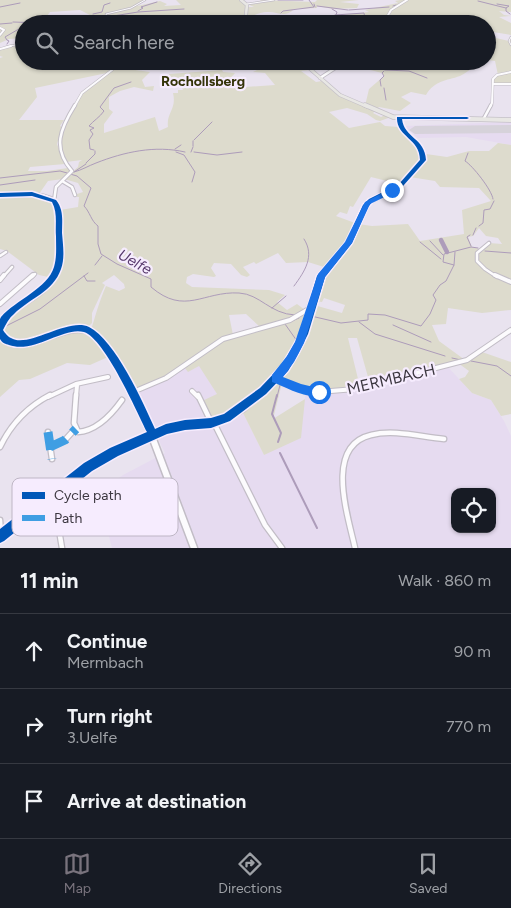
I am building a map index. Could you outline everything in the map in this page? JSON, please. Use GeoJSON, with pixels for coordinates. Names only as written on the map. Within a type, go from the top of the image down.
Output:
{"type":"FeatureCollection","features":[{"type":"Feature","properties":{"kind":"main road"},"geometry":{"type":"LineString","coordinates":[[241,0],[247,5],[246,15]]}},
{"type":"Feature","properties":{"kind":"main road"},"geometry":{"type":"LineString","coordinates":[[311,70],[340,95],[399,118],[445,117],[511,120]]}},
{"type":"Feature","properties":{"kind":"street"},"geometry":{"type":"LineString","coordinates":[[106,15],[131,8],[145,0]]}},
{"type":"Feature","properties":{"kind":"street"},"geometry":{"type":"LineString","coordinates":[[247,5],[274,0]]}},
{"type":"Feature","properties":{"kind":"street"},"geometry":{"type":"LineString","coordinates":[[388,15],[397,6],[407,0]]}},
{"type":"Feature","properties":{"kind":"street"},"geometry":{"type":"LineString","coordinates":[[0,28],[4,30],[0,35]]}},
{"type":"Feature","properties":{"kind":"street"},"geometry":{"type":"LineString","coordinates":[[511,37],[509,40],[511,44]]}},
{"type":"Feature","properties":{"kind":"street"},"geometry":{"type":"LineString","coordinates":[[0,49],[15,45]]}},
{"type":"Feature","properties":{"kind":"street"},"geometry":{"type":"LineString","coordinates":[[0,328],[7,315],[43,289],[56,274],[58,266],[59,210],[54,201],[53,193],[61,181],[72,171],[64,161],[58,147],[64,121],[82,93],[112,70]]}},
{"type":"Feature","properties":{"kind":"street"},"geometry":{"type":"LineString","coordinates":[[320,78],[334,70]]}},
{"type":"Feature","properties":{"kind":"street"},"geometry":{"type":"LineString","coordinates":[[484,118],[492,104],[495,77],[511,72]]}},
{"type":"Feature","properties":{"kind":"street"},"geometry":{"type":"LineString","coordinates":[[493,84],[511,84]]}},
{"type":"Feature","properties":{"kind":"street"},"geometry":{"type":"LineString","coordinates":[[75,478],[103,458],[152,435],[174,427],[212,423],[227,418],[242,409],[276,378],[291,359],[300,343],[321,276],[349,243],[365,206],[375,198],[401,185],[423,160],[421,147],[402,128],[399,118]]}},
{"type":"Feature","properties":{"kind":"street"},"geometry":{"type":"LineString","coordinates":[[61,181],[72,187],[75,195]]}},
{"type":"Feature","properties":{"kind":"street"},"geometry":{"type":"LineString","coordinates":[[0,196],[32,194],[54,201]]}},
{"type":"Feature","properties":{"kind":"street"},"geometry":{"type":"LineString","coordinates":[[489,243],[478,252],[477,261],[486,270],[511,282]]}},
{"type":"Feature","properties":{"kind":"street"},"geometry":{"type":"LineString","coordinates":[[0,256],[6,252]]}},
{"type":"Feature","properties":{"kind":"street"},"geometry":{"type":"LineString","coordinates":[[0,280],[12,267]]}},
{"type":"Feature","properties":{"kind":"street"},"geometry":{"type":"LineString","coordinates":[[0,304],[35,274]]}},
{"type":"Feature","properties":{"kind":"street"},"geometry":{"type":"LineString","coordinates":[[133,392],[166,378],[223,339],[290,320],[307,310],[311,310]]}},
{"type":"Feature","properties":{"kind":"street"},"geometry":{"type":"LineString","coordinates":[[0,332],[8,341],[21,344],[32,342],[62,330],[78,328],[88,330],[95,335],[133,392],[168,478]]}},
{"type":"Feature","properties":{"kind":"street","name":"MERMBACH"},"geometry":{"type":"LineString","coordinates":[[276,378],[308,390],[338,392],[364,387],[454,364],[477,355],[490,343],[511,330]]}},
{"type":"Feature","properties":{"kind":"street"},"geometry":{"type":"LineString","coordinates":[[0,447],[6,433],[24,412],[46,397],[76,385],[108,377]]}},
{"type":"Feature","properties":{"kind":"street"},"geometry":{"type":"LineString","coordinates":[[76,385],[74,423],[76,429],[81,432],[89,431],[122,400]]}},
{"type":"Feature","properties":{"kind":"street"},"geometry":{"type":"LineString","coordinates":[[192,391],[196,394],[212,423],[265,525],[282,548]]}},
{"type":"Feature","properties":{"kind":"street"},"geometry":{"type":"LineString","coordinates":[[50,447],[66,440],[76,429]]}},
{"type":"Feature","properties":{"kind":"street"},"geometry":{"type":"LineString","coordinates":[[48,432],[52,459]]}},
{"type":"Feature","properties":{"kind":"street"},"geometry":{"type":"LineString","coordinates":[[355,548],[342,474],[343,459],[351,446],[364,437],[378,434],[444,439]]}},
{"type":"Feature","properties":{"kind":"street"},"geometry":{"type":"LineString","coordinates":[[178,505],[194,548]]}},
{"type":"Feature","properties":{"kind":"street"},"geometry":{"type":"LineString","coordinates":[[0,520],[1,536]]}},
{"type":"Feature","properties":{"kind":"street"},"geometry":{"type":"LineString","coordinates":[[1,536],[12,527]]}},
{"type":"Feature","properties":{"kind":"shaded area"},"geometry":{"type":"Polygon","coordinates":[[[0,0],[145,0],[137,6],[160,1],[167,4],[164,6],[181,5],[176,0],[240,0],[247,6],[246,15],[90,15],[80,10],[50,12],[48,15],[15,15],[15,39],[0,43],[0,0]]]}},
{"type":"Feature","properties":{"kind":"shaded area"},"geometry":{"type":"Polygon","coordinates":[[[317,0],[359,0],[340,2],[359,4],[357,8],[333,9],[317,6],[317,8],[294,9],[287,14],[264,12],[247,15],[248,7],[254,7],[247,4],[261,1],[315,2],[317,0]]]}},
{"type":"Feature","properties":{"kind":"shaded area"},"geometry":{"type":"Polygon","coordinates":[[[511,0],[511,12],[499,11],[504,15],[511,16],[499,17],[511,23],[511,35],[496,32],[496,15],[340,15],[369,12],[365,10],[398,3],[395,1],[511,0]]]}},
{"type":"Feature","properties":{"kind":"shaded area"},"geometry":{"type":"Polygon","coordinates":[[[511,37],[511,84],[493,84],[493,79],[498,75],[496,38],[509,41],[511,37]]]}},
{"type":"Feature","properties":{"kind":"shaded area"},"geometry":{"type":"Polygon","coordinates":[[[15,46],[15,70],[135,70],[150,72],[142,80],[145,87],[154,86],[153,91],[134,87],[109,97],[109,109],[113,112],[104,124],[104,133],[155,117],[159,131],[168,127],[168,118],[174,103],[173,93],[178,93],[178,90],[183,90],[182,88],[198,87],[220,79],[214,77],[174,78],[169,77],[169,74],[222,70],[223,72],[235,73],[229,80],[221,81],[230,88],[275,85],[265,73],[253,72],[257,70],[310,70],[301,71],[316,82],[322,81],[333,90],[365,106],[369,89],[384,76],[382,73],[370,70],[469,70],[460,76],[433,86],[426,95],[411,92],[401,97],[411,103],[400,111],[379,107],[373,113],[381,117],[385,115],[391,117],[380,121],[367,114],[347,108],[329,112],[349,128],[380,122],[385,126],[399,127],[414,141],[423,154],[421,162],[399,184],[371,177],[353,207],[350,206],[347,214],[340,212],[336,216],[355,223],[342,245],[324,267],[308,262],[286,263],[278,253],[256,264],[254,262],[243,267],[250,275],[247,277],[241,275],[231,264],[214,263],[211,268],[216,276],[193,274],[187,277],[186,283],[192,287],[269,290],[285,295],[277,302],[287,310],[297,304],[305,310],[294,317],[260,327],[246,314],[229,315],[233,335],[164,378],[135,389],[99,336],[91,330],[106,286],[119,291],[125,288],[124,284],[114,275],[102,283],[105,285],[92,313],[92,323],[88,327],[65,328],[24,342],[10,340],[2,330],[5,320],[39,293],[58,270],[60,210],[78,207],[79,197],[77,197],[77,194],[83,192],[78,183],[64,179],[78,167],[79,162],[82,160],[66,162],[59,146],[65,123],[83,93],[107,73],[35,88],[37,97],[19,120],[64,120],[60,126],[62,127],[57,144],[65,164],[30,167],[28,171],[68,168],[71,171],[63,179],[48,181],[39,194],[0,195],[0,58],[3,57],[0,56],[0,48],[15,46]]]}},
{"type":"Feature","properties":{"kind":"shaded area"},"geometry":{"type":"Polygon","coordinates":[[[511,122],[511,145],[466,137],[418,138],[404,126],[511,122]]]}},
{"type":"Feature","properties":{"kind":"shaded area"},"geometry":{"type":"Polygon","coordinates":[[[498,143],[511,145],[511,310],[482,313],[448,308],[446,324],[432,325],[439,341],[465,360],[370,384],[357,338],[348,338],[360,387],[321,389],[303,387],[284,380],[283,374],[301,344],[314,305],[342,313],[345,305],[324,298],[322,302],[315,301],[322,277],[344,251],[358,224],[372,226],[408,224],[420,241],[464,234],[462,210],[491,201],[479,188],[440,187],[435,181],[410,177],[422,165],[426,154],[447,157],[469,151],[489,151],[498,143]],[[479,228],[473,236],[468,237],[472,247],[480,249],[489,243],[502,244],[498,238],[486,236],[479,228]]]}},
{"type":"Feature","properties":{"kind":"shaded area"},"geometry":{"type":"Polygon","coordinates":[[[23,194],[44,197],[56,204],[58,241],[57,260],[53,278],[39,275],[7,251],[0,249],[0,196],[23,194]]]}},
{"type":"Feature","properties":{"kind":"shaded area"},"geometry":{"type":"Polygon","coordinates":[[[306,313],[308,314],[302,332],[284,364],[272,379],[245,404],[211,421],[202,401],[217,394],[199,366],[188,372],[184,367],[225,340],[306,313]]]}},
{"type":"Feature","properties":{"kind":"shaded area"},"geometry":{"type":"Polygon","coordinates":[[[76,329],[94,336],[108,357],[90,365],[67,363],[30,379],[19,380],[0,397],[0,335],[15,345],[76,329]]]}},
{"type":"Feature","properties":{"kind":"shaded area"},"geometry":{"type":"Polygon","coordinates":[[[482,352],[511,362],[511,414],[501,416],[491,400],[472,393],[459,379],[465,377],[469,371],[458,363],[482,352]]]}},
{"type":"Feature","properties":{"kind":"shaded area"},"geometry":{"type":"Polygon","coordinates":[[[199,365],[217,394],[212,426],[221,424],[242,411],[264,455],[305,399],[305,392],[314,394],[346,393],[447,366],[472,393],[491,400],[511,436],[511,548],[112,548],[109,536],[178,536],[178,478],[119,478],[165,453],[136,394],[139,390],[184,367],[194,369],[199,365]]]}},
{"type":"Feature","properties":{"kind":"shaded area"},"geometry":{"type":"Polygon","coordinates":[[[278,382],[282,383],[273,419],[305,399],[301,438],[264,455],[242,411],[278,382]]]}},
{"type":"Feature","properties":{"kind":"waterway"},"geometry":{"type":"LineString","coordinates":[[278,0],[303,0]]}},
{"type":"Feature","properties":{"kind":"waterway"},"geometry":{"type":"LineString","coordinates":[[281,13],[283,11],[314,7],[309,0]]}},
{"type":"Feature","properties":{"kind":"waterway"},"geometry":{"type":"LineString","coordinates":[[478,1],[506,8]]}},
{"type":"Feature","properties":{"kind":"waterway"},"geometry":{"type":"LineString","coordinates":[[138,11],[143,8],[141,7],[157,2]]}},
{"type":"Feature","properties":{"kind":"waterway"},"geometry":{"type":"LineString","coordinates":[[0,7],[20,3]]}},
{"type":"Feature","properties":{"kind":"waterway"},"geometry":{"type":"LineString","coordinates":[[93,14],[102,12],[104,5],[110,3]]}},
{"type":"Feature","properties":{"kind":"waterway"},"geometry":{"type":"LineString","coordinates":[[497,4],[509,6],[506,8]]}},
{"type":"Feature","properties":{"kind":"waterway"},"geometry":{"type":"LineString","coordinates":[[317,6],[348,10]]}},
{"type":"Feature","properties":{"kind":"waterway"},"geometry":{"type":"LineString","coordinates":[[349,10],[389,7]]}},
{"type":"Feature","properties":{"kind":"waterway"},"geometry":{"type":"LineString","coordinates":[[506,8],[506,11],[510,14]]}},
{"type":"Feature","properties":{"kind":"waterway"},"geometry":{"type":"LineString","coordinates":[[119,15],[184,9]]}},
{"type":"Feature","properties":{"kind":"waterway"},"geometry":{"type":"LineString","coordinates":[[332,9],[337,12],[336,15]]}},
{"type":"Feature","properties":{"kind":"waterway"},"geometry":{"type":"LineString","coordinates":[[336,15],[364,13],[364,15]]}},
{"type":"Feature","properties":{"kind":"waterway"},"geometry":{"type":"LineString","coordinates":[[0,24],[12,23]]}},
{"type":"Feature","properties":{"kind":"waterway"},"geometry":{"type":"LineString","coordinates":[[7,44],[9,41],[5,37],[15,31]]}},
{"type":"Feature","properties":{"kind":"waterway"},"geometry":{"type":"LineString","coordinates":[[385,70],[409,71],[427,78]]}},
{"type":"Feature","properties":{"kind":"waterway"},"geometry":{"type":"LineString","coordinates":[[381,86],[380,80],[384,76],[382,73],[384,71]]}},
{"type":"Feature","properties":{"kind":"waterway"},"geometry":{"type":"LineString","coordinates":[[94,150],[90,149],[89,140],[93,134],[90,130],[94,128],[89,126],[104,111],[100,107],[114,88],[131,82]]}},
{"type":"Feature","properties":{"kind":"waterway"},"geometry":{"type":"LineString","coordinates":[[384,88],[386,100]]}},
{"type":"Feature","properties":{"kind":"waterway"},"geometry":{"type":"LineString","coordinates":[[194,140],[212,122]]}},
{"type":"Feature","properties":{"kind":"waterway"},"geometry":{"type":"LineString","coordinates":[[193,141],[193,146]]}},
{"type":"Feature","properties":{"kind":"waterway"},"geometry":{"type":"LineString","coordinates":[[175,149],[181,145]]}},
{"type":"Feature","properties":{"kind":"waterway"},"geometry":{"type":"LineString","coordinates":[[191,152],[193,147]]}},
{"type":"Feature","properties":{"kind":"waterway"},"geometry":{"type":"LineString","coordinates":[[86,164],[74,172],[107,159],[140,151],[162,149],[185,152]]}},
{"type":"Feature","properties":{"kind":"waterway"},"geometry":{"type":"LineString","coordinates":[[86,163],[95,154],[95,151]]}},
{"type":"Feature","properties":{"kind":"waterway"},"geometry":{"type":"LineString","coordinates":[[176,152],[184,155],[195,172],[192,182]]}},
{"type":"Feature","properties":{"kind":"waterway"},"geometry":{"type":"LineString","coordinates":[[194,152],[217,155],[242,152]]}},
{"type":"Feature","properties":{"kind":"waterway"},"geometry":{"type":"LineString","coordinates":[[468,153],[465,161],[481,178],[493,199]]}},
{"type":"Feature","properties":{"kind":"waterway","name":"Uelfe"},"geometry":{"type":"LineString","coordinates":[[0,178],[60,171],[67,173]]}},
{"type":"Feature","properties":{"kind":"waterway","name":"Uelfe"},"geometry":{"type":"LineString","coordinates":[[70,174],[77,176],[91,188],[84,206],[98,226],[98,244],[101,254],[117,264],[151,279],[151,287],[163,296],[184,301],[226,293],[239,293],[253,297],[272,308]]}},
{"type":"Feature","properties":{"kind":"waterway"},"geometry":{"type":"LineString","coordinates":[[0,185],[35,180]]}},
{"type":"Feature","properties":{"kind":"waterway"},"geometry":{"type":"LineString","coordinates":[[479,226],[483,223],[484,210],[490,209],[494,201]]}},
{"type":"Feature","properties":{"kind":"waterway"},"geometry":{"type":"LineString","coordinates":[[473,235],[476,228]]}},
{"type":"Feature","properties":{"kind":"waterway"},"geometry":{"type":"LineString","coordinates":[[470,235],[467,237],[471,246]]}},
{"type":"Feature","properties":{"kind":"waterway"},"geometry":{"type":"LineString","coordinates":[[294,286],[302,275],[309,257],[309,251],[304,239]]}},
{"type":"Feature","properties":{"kind":"waterway"},"geometry":{"type":"LineString","coordinates":[[441,240],[447,252]]}},
{"type":"Feature","properties":{"kind":"waterway"},"geometry":{"type":"LineString","coordinates":[[430,241],[443,255]]}},
{"type":"Feature","properties":{"kind":"waterway"},"geometry":{"type":"LineString","coordinates":[[420,242],[441,259]]}},
{"type":"Feature","properties":{"kind":"waterway"},"geometry":{"type":"LineString","coordinates":[[454,265],[443,262],[444,254],[471,247],[478,248]]}},
{"type":"Feature","properties":{"kind":"waterway"},"geometry":{"type":"LineString","coordinates":[[485,251],[511,253]]}},
{"type":"Feature","properties":{"kind":"waterway"},"geometry":{"type":"LineString","coordinates":[[454,265],[455,252]]}},
{"type":"Feature","properties":{"kind":"waterway"},"geometry":{"type":"LineString","coordinates":[[95,265],[102,256]]}},
{"type":"Feature","properties":{"kind":"waterway"},"geometry":{"type":"LineString","coordinates":[[311,316],[341,323],[368,320],[368,314],[385,315],[421,326],[430,314],[436,300],[433,295],[440,285],[446,281],[454,265]]}},
{"type":"Feature","properties":{"kind":"waterway"},"geometry":{"type":"LineString","coordinates":[[84,276],[88,273]]}},
{"type":"Feature","properties":{"kind":"waterway"},"geometry":{"type":"LineString","coordinates":[[6,326],[40,309],[84,276]]}},
{"type":"Feature","properties":{"kind":"waterway"},"geometry":{"type":"LineString","coordinates":[[84,276],[87,281],[95,281]]}},
{"type":"Feature","properties":{"kind":"waterway"},"geometry":{"type":"LineString","coordinates":[[272,308],[286,296]]}},
{"type":"Feature","properties":{"kind":"waterway","name":"Uelfe"},"geometry":{"type":"LineString","coordinates":[[272,308],[286,314],[295,315]]}},
{"type":"Feature","properties":{"kind":"waterway","name":"MERMBACH"},"geometry":{"type":"LineString","coordinates":[[287,323],[299,318]]}},
{"type":"Feature","properties":{"kind":"waterway","name":"Uelfe"},"geometry":{"type":"LineString","coordinates":[[359,322],[375,334],[445,356]]}},
{"type":"Feature","properties":{"kind":"waterway","name":"MERMBACH"},"geometry":{"type":"LineString","coordinates":[[285,324],[297,341]]}},
{"type":"Feature","properties":{"kind":"waterway"},"geometry":{"type":"LineString","coordinates":[[393,325],[431,342]]}},
{"type":"Feature","properties":{"kind":"waterway","name":"MERMBACH"},"geometry":{"type":"LineString","coordinates":[[283,376],[301,347]]}},
{"type":"Feature","properties":{"kind":"waterway","name":"Uelfe"},"geometry":{"type":"LineString","coordinates":[[452,358],[461,360]]}},
{"type":"Feature","properties":{"kind":"waterway","name":"Uelfe"},"geometry":{"type":"LineString","coordinates":[[471,361],[497,366],[511,376]]}},
{"type":"Feature","properties":{"kind":"waterway","name":"MERMBACH"},"geometry":{"type":"LineString","coordinates":[[277,397],[280,385]]}},
{"type":"Feature","properties":{"kind":"waterway","name":"MERMBACH"},"geometry":{"type":"LineString","coordinates":[[277,395],[272,414],[281,433],[278,442]]}},
{"type":"Feature","properties":{"kind":"waterway","name":"MERMBACH"},"geometry":{"type":"LineString","coordinates":[[280,453],[317,528]]}},
{"type":"Feature","properties":{"kind":"runway"},"geometry":{"type":"LineString","coordinates":[[415,130],[511,129]]}},
{"type":"Feature","properties":{"kind":"marked path"},"geometry":{"type":"LineString","coordinates":[[50,447],[65,440],[76,429]]}},
{"type":"Feature","properties":{"kind":"marked path"},"geometry":{"type":"LineString","coordinates":[[48,432],[52,459]]}},
{"type":"Feature","properties":{"kind":"cycle path"},"geometry":{"type":"LineString","coordinates":[[74,478],[88,467],[114,452],[166,429],[211,423],[227,418],[263,391],[285,368],[295,351],[304,334],[321,276],[349,243],[365,206],[371,200],[401,185],[423,160],[423,153],[420,147],[403,130],[399,118],[467,118]]}},
{"type":"Feature","properties":{"kind":"cycle path"},"geometry":{"type":"LineString","coordinates":[[0,195],[32,194],[54,201],[58,208],[59,216],[60,251],[57,270],[52,279],[45,287],[11,311],[4,319],[0,328]]}},
{"type":"Feature","properties":{"kind":"cycle path"},"geometry":{"type":"LineString","coordinates":[[0,332],[6,341],[15,344],[26,343],[75,329],[85,329],[94,334],[104,345],[124,376],[153,435]]}},
{"type":"Feature","properties":{"kind":"cycle path"},"geometry":{"type":"LineString","coordinates":[[0,537],[12,527]]}},
{"type":"Feature","properties":{"kind":"district","name":"Rochollsberg"},"geometry":{"type":"Point","coordinates":[203,81]}},
{"type":"Feature","properties":{"kind":"route"},"geometry":{"type":"LineString","coordinates":[[319,392],[300,388],[276,378],[285,368],[300,343],[321,276],[349,243],[367,203],[392,190]]}}]}
